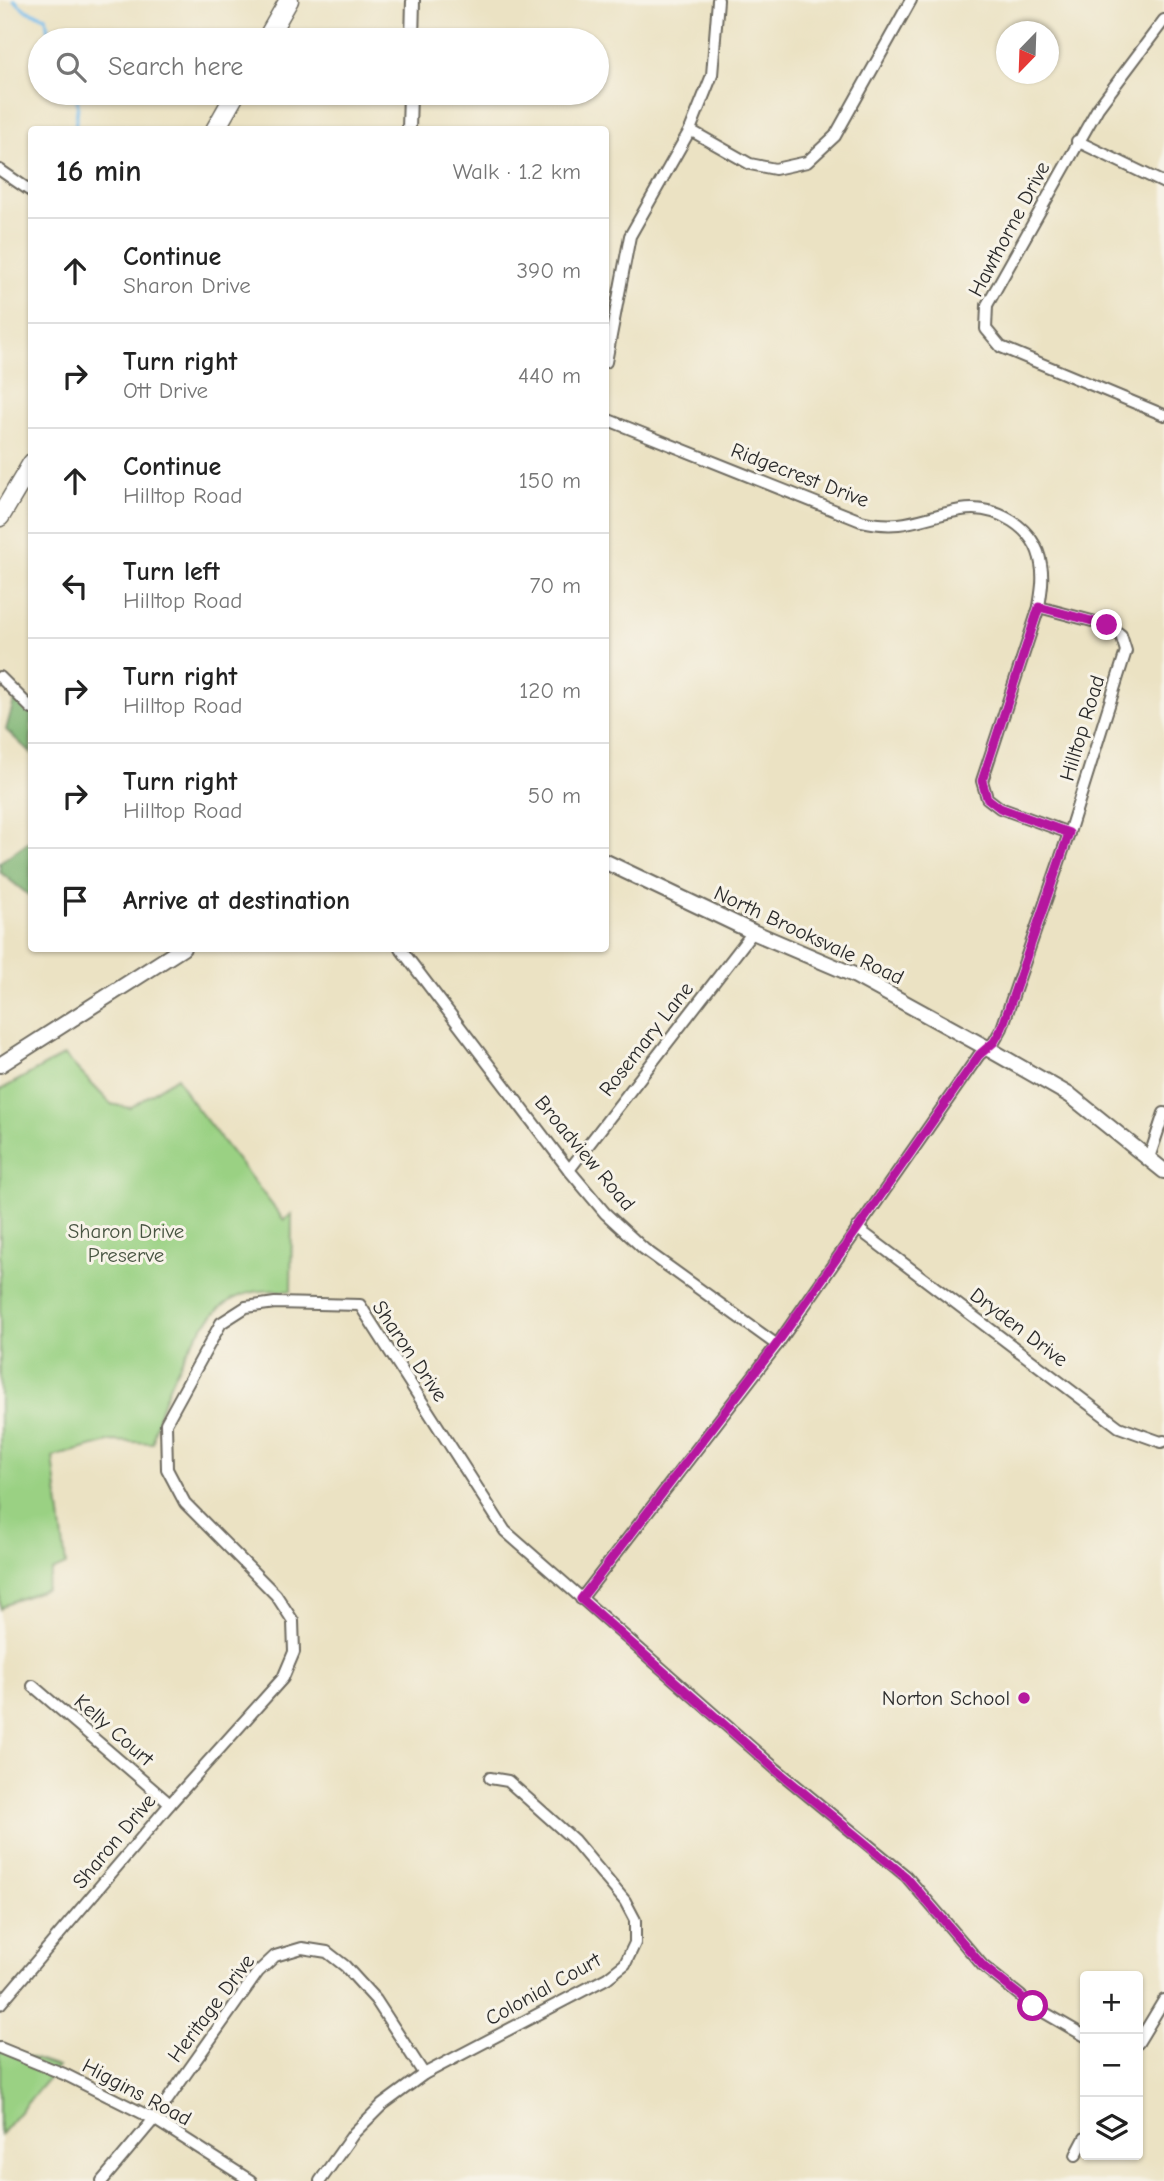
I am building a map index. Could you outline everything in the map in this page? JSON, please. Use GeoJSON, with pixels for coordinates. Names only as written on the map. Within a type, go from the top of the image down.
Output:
{"type":"FeatureCollection","features":[{"type":"Feature","properties":{"kind":"highway"},"geometry":{"type":"LineString","coordinates":[[273,28],[289,0]]}},
{"type":"Feature","properties":{"kind":"highway"},"geometry":{"type":"LineString","coordinates":[[217,126],[229,105]]}},
{"type":"Feature","properties":{"kind":"highway"},"geometry":{"type":"LineString","coordinates":[[0,517],[28,470]]}},
{"type":"Feature","properties":{"kind":"main road","name":"North Brooksvale Road"},"geometry":{"type":"LineString","coordinates":[[609,863],[753,932],[855,975],[987,1048],[1071,1096],[1164,1171]]}},
{"type":"Feature","properties":{"kind":"main road"},"geometry":{"type":"LineString","coordinates":[[0,1065],[177,952]]}},
{"type":"Feature","properties":{"kind":"street"},"geometry":{"type":"LineString","coordinates":[[412,28],[413,0]]}},
{"type":"Feature","properties":{"kind":"street"},"geometry":{"type":"LineString","coordinates":[[609,346],[630,236],[690,130],[712,75],[718,0]]}},
{"type":"Feature","properties":{"kind":"street"},"geometry":{"type":"LineString","coordinates":[[690,130],[750,164],[775,169],[807,162],[835,136],[911,0]]}},
{"type":"Feature","properties":{"kind":"street","name":"Hawthorne Drive"},"geometry":{"type":"LineString","coordinates":[[1164,20],[1098,107],[1077,141],[987,305],[986,329],[1001,347],[1164,415]]}},
{"type":"Feature","properties":{"kind":"street"},"geometry":{"type":"LineString","coordinates":[[409,126],[410,105]]}},
{"type":"Feature","properties":{"kind":"street"},"geometry":{"type":"LineString","coordinates":[[1077,141],[1164,183]]}},
{"type":"Feature","properties":{"kind":"street"},"geometry":{"type":"LineString","coordinates":[[0,170],[28,189]]}},
{"type":"Feature","properties":{"kind":"street","name":"Ridgecrest Drive"},"geometry":{"type":"LineString","coordinates":[[609,420],[861,521],[884,526],[895,525],[962,510],[983,509],[1003,516],[1021,527],[1035,543],[1041,564],[1039,607]]}},
{"type":"Feature","properties":{"kind":"street"},"geometry":{"type":"LineString","coordinates":[[1039,607],[982,781],[987,798],[1000,808],[1069,833]]}},
{"type":"Feature","properties":{"kind":"street","name":"Hilltop Road"},"geometry":{"type":"LineString","coordinates":[[581,1599],[776,1345],[979,1055],[994,1042],[1002,1028],[1069,833],[1126,651],[1121,635],[1107,625],[1039,607]]}},
{"type":"Feature","properties":{"kind":"street"},"geometry":{"type":"LineString","coordinates":[[0,677],[28,705]]}},
{"type":"Feature","properties":{"kind":"street","name":"Rosemary Lane"},"geometry":{"type":"LineString","coordinates":[[569,1170],[753,932]]}},
{"type":"Feature","properties":{"kind":"street","name":"Broadview Road"},"geometry":{"type":"LineString","coordinates":[[403,952],[569,1170],[606,1213],[644,1249],[776,1345]]}},
{"type":"Feature","properties":{"kind":"street"},"geometry":{"type":"LineString","coordinates":[[1149,1158],[1164,1114]]}},
{"type":"Feature","properties":{"kind":"street","name":"Dryden Drive"},"geometry":{"type":"LineString","coordinates":[[857,1228],[1119,1427],[1164,1441]]}},
{"type":"Feature","properties":{"kind":"street","name":"Sharon Drive"},"geometry":{"type":"LineString","coordinates":[[0,2004],[170,1804],[283,1678],[294,1652],[293,1621],[276,1595],[185,1503],[167,1469],[166,1423],[221,1323],[246,1307],[275,1303],[360,1305],[505,1531],[775,1769],[906,1877],[983,1966],[1033,2006],[1082,2034]]}},
{"type":"Feature","properties":{"kind":"street","name":"Kelly Court"},"geometry":{"type":"LineString","coordinates":[[33,1686],[170,1804]]}},
{"type":"Feature","properties":{"kind":"street","name":"Colonial Court"},"geometry":{"type":"LineString","coordinates":[[320,2181],[354,2133],[382,2105],[424,2074],[607,1978],[625,1964],[635,1942],[635,1920],[625,1900],[574,1840],[508,1781],[490,1778]]}},
{"type":"Feature","properties":{"kind":"street","name":"Heritage Drive"},"geometry":{"type":"LineString","coordinates":[[102,2181],[154,2119],[258,1972],[275,1956],[302,1948],[327,1952],[345,1966],[376,2000],[424,2074]]}},
{"type":"Feature","properties":{"kind":"street"},"geometry":{"type":"LineString","coordinates":[[1143,2035],[1164,2000]]}},
{"type":"Feature","properties":{"kind":"street","name":"Higgins Road"},"geometry":{"type":"LineString","coordinates":[[0,2048],[64,2074],[154,2119],[251,2181]]}},
{"type":"Feature","properties":{"kind":"street"},"geometry":{"type":"LineString","coordinates":[[1076,2155],[1080,2147]]}},
{"type":"Feature","properties":{"kind":"green space"},"geometry":{"type":"Polygon","coordinates":[[[15,697],[28,711],[28,750],[6,730],[15,697]]]}},
{"type":"Feature","properties":{"kind":"green space"},"geometry":{"type":"Polygon","coordinates":[[[28,842],[28,895],[0,872],[0,862],[28,842]]]}},
{"type":"Feature","properties":{"kind":"green space","name":"Sharon Drive Preserve"},"geometry":{"type":"Polygon","coordinates":[[[64,1055],[111,1104],[130,1108],[177,1077],[189,1098],[284,1220],[292,1214],[291,1291],[262,1291],[240,1296],[219,1309],[205,1324],[192,1342],[170,1385],[153,1443],[112,1441],[53,1457],[66,1565],[52,1571],[46,1589],[8,1603],[0,1609],[0,1090],[64,1055]]]}},
{"type":"Feature","properties":{"kind":"green space"},"geometry":{"type":"Polygon","coordinates":[[[0,2047],[58,2067],[0,2135],[0,2047]]]}},
{"type":"Feature","properties":{"kind":"waterway"},"geometry":{"type":"LineString","coordinates":[[14,0],[27,11],[46,17],[47,28]]}},
{"type":"Feature","properties":{"kind":"waterway"},"geometry":{"type":"LineString","coordinates":[[75,126],[78,105]]}},
{"type":"Feature","properties":{"kind":"place","name":"Norton School"},"geometry":{"type":"Point","coordinates":[1024,1698]}},
{"type":"Feature","properties":{"kind":"route"},"geometry":{"type":"LineString","coordinates":[[1033,2006],[983,1966],[906,1877],[775,1769],[581,1599],[776,1345],[979,1055],[994,1042],[1002,1028],[1069,833],[1000,808],[987,798],[982,781],[1039,607],[1107,625]]}}]}
